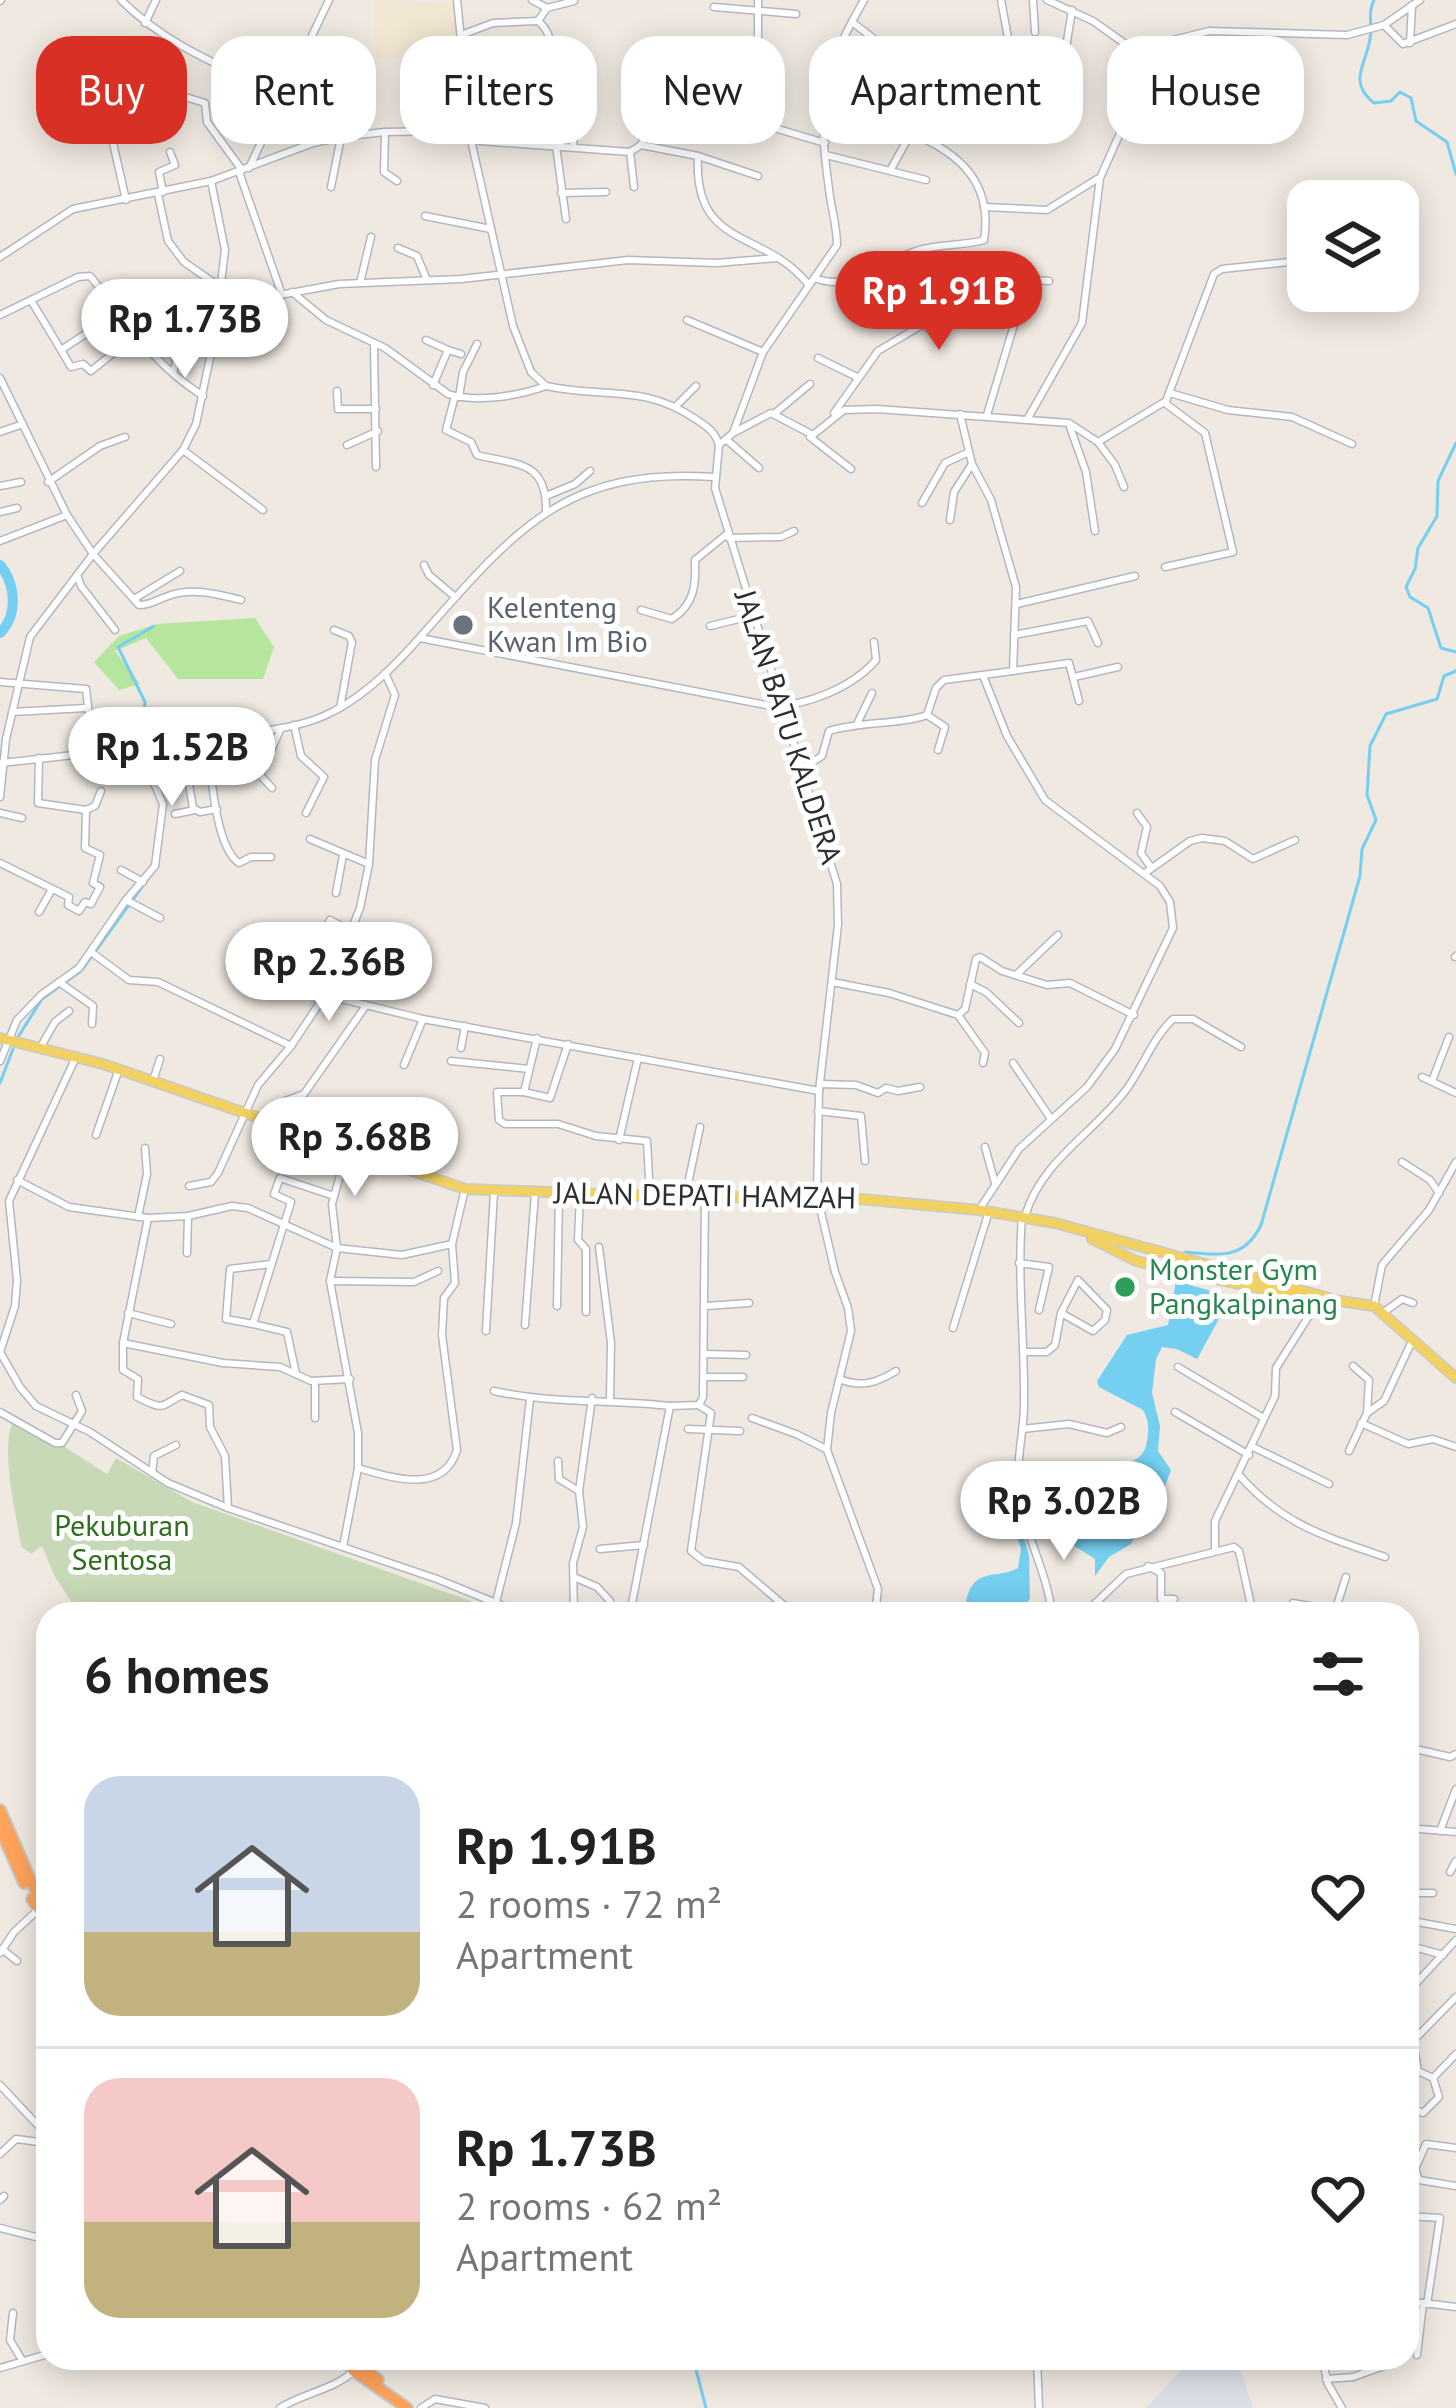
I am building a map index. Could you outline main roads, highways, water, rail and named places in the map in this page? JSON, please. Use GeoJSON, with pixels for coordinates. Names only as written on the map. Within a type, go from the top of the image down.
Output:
{"type":"FeatureCollection","features":[{"type":"Feature","properties":{"kind":"highway"},"geometry":{"type":"LineString","coordinates":[[0,1810],[6,1845]]}},
{"type":"Feature","properties":{"kind":"highway"},"geometry":{"type":"LineString","coordinates":[[0,1828],[36,1897]]}},
{"type":"Feature","properties":{"kind":"highway"},"geometry":{"type":"LineString","coordinates":[[360,2370],[407,2408]]}},
{"type":"Feature","properties":{"kind":"highway"},"geometry":{"type":"LineString","coordinates":[[362,2370],[419,2408]]}},
{"type":"Feature","properties":{"kind":"main road","name":"JALAN DEPATI HAMZAH"},"geometry":{"type":"LineString","coordinates":[[3,1039],[153,1081],[465,1189],[685,1198],[817,1195],[984,1211],[1072,1228],[1324,1297]]}},
{"type":"Feature","properties":{"kind":"main road","name":"JALAN DEPATI HAMZAH"},"geometry":{"type":"LineString","coordinates":[[1072,1228],[1125,1257],[1178,1271],[1379,1309],[1454,1371]]}},
{"type":"Feature","properties":{"kind":"water"},"geometry":{"type":"Polygon","coordinates":[[[1176,1281],[1225,1295],[1227,1304],[1197,1359],[1162,1347],[1156,1359],[1152,1393],[1160,1426],[1158,1451],[1171,1470],[1160,1500],[1146,1514],[1131,1544],[1109,1557],[1095,1576],[1095,1559],[1073,1545],[1057,1518],[1032,1520],[1029,1511],[1072,1491],[1086,1468],[1124,1464],[1144,1451],[1148,1428],[1143,1410],[1099,1387],[1097,1381],[1127,1335],[1168,1325],[1176,1281]]]}},
{"type":"Feature","properties":{"kind":"water"},"geometry":{"type":"Polygon","coordinates":[[[1018,1517],[1029,1556],[1030,1599],[967,1602],[980,1578],[1018,1568],[1021,1549],[1014,1526],[1018,1517]]]}},
{"type":"Feature","properties":{"kind":"waterway"},"geometry":{"type":"LineString","coordinates":[[1374,0],[1360,74],[1362,88],[1374,103],[1391,101],[1400,92],[1411,98],[1416,121],[1447,142],[1456,174]]}},
{"type":"Feature","properties":{"kind":"waterway"},"geometry":{"type":"LineString","coordinates":[[1456,443],[1438,481],[1437,516],[1418,548],[1406,587],[1410,597],[1428,608],[1441,648],[1456,652]]}},
{"type":"Feature","properties":{"kind":"waterway"},"geometry":{"type":"LineString","coordinates":[[0,565],[13,600],[10,618],[0,633]]}},
{"type":"Feature","properties":{"kind":"waterway"},"geometry":{"type":"LineString","coordinates":[[142,746],[145,702],[118,647],[154,626]]}},
{"type":"Feature","properties":{"kind":"waterway"},"geometry":{"type":"LineString","coordinates":[[1180,1281],[1185,1252],[1239,1250],[1261,1225],[1360,876],[1362,849],[1376,820],[1367,795],[1370,746],[1386,714],[1437,699],[1444,676],[1456,671]]}},
{"type":"Feature","properties":{"kind":"waterway"},"geometry":{"type":"LineString","coordinates":[[18,1037],[42,999],[81,971],[158,865]]}},
{"type":"Feature","properties":{"kind":"waterway"},"geometry":{"type":"LineString","coordinates":[[0,1083],[13,1049]]}},
{"type":"Feature","properties":{"kind":"waterway"},"geometry":{"type":"LineString","coordinates":[[696,2370],[706,2408]]}},
{"type":"Feature","properties":{"kind":"place","name":"Kelenteng Kwan Im Bio"},"geometry":{"type":"Point","coordinates":[463,625]}},
{"type":"Feature","properties":{"kind":"place","name":"Monster Gym Pangkalpinang"},"geometry":{"type":"Point","coordinates":[1125,1287]}},
{"type":"Feature","properties":{"kind":"park label","name":"Pekuburan Sentosa"},"geometry":{"type":"Point","coordinates":[122,1544]}}]}
